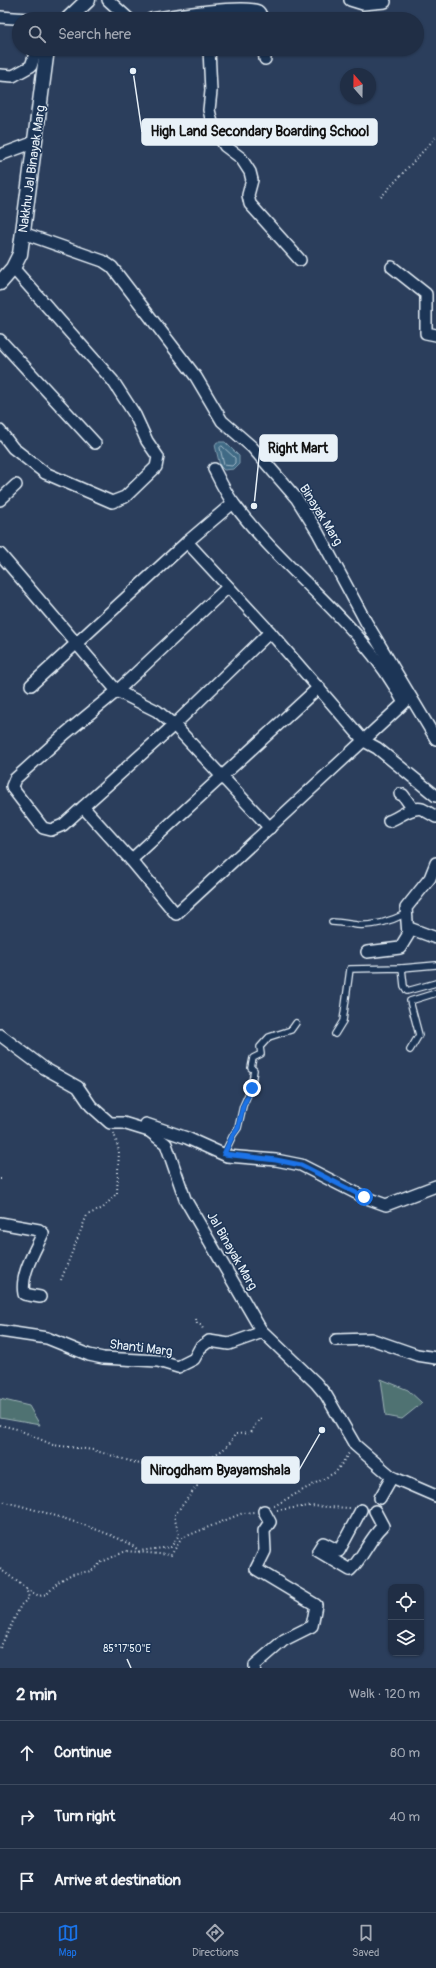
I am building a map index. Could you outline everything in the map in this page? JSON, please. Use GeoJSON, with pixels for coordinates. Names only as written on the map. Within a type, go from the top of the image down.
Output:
{"type":"FeatureCollection","features":[{"type":"Feature","properties":{"kind":"street"},"geometry":{"type":"LineString","coordinates":[[75,12],[88,0]]}},
{"type":"Feature","properties":{"kind":"street"},"geometry":{"type":"LineString","coordinates":[[108,0],[121,12]]}},
{"type":"Feature","properties":{"kind":"street"},"geometry":{"type":"LineString","coordinates":[[350,0],[363,4],[385,2]]}},
{"type":"Feature","properties":{"kind":"street"},"geometry":{"type":"LineString","coordinates":[[219,12],[240,4],[259,12]]}},
{"type":"Feature","properties":{"kind":"street"},"geometry":{"type":"LineString","coordinates":[[0,17],[12,18]]}},
{"type":"Feature","properties":{"kind":"street"},"geometry":{"type":"LineString","coordinates":[[0,75],[13,76],[31,66],[34,56]]}},
{"type":"Feature","properties":{"kind":"street","name":"Nakkhu Jal Binayak Marg"},"geometry":{"type":"LineString","coordinates":[[0,283],[12,268],[20,254],[46,56]]}},
{"type":"Feature","properties":{"kind":"street"},"geometry":{"type":"LineString","coordinates":[[209,56],[211,91],[208,110],[213,127],[226,146],[241,158],[250,172],[252,180],[248,195],[250,204],[300,260]]}},
{"type":"Feature","properties":{"kind":"street"},"geometry":{"type":"LineString","coordinates":[[0,155],[35,142]]}},
{"type":"Feature","properties":{"kind":"street","name":"Binayak Marg"},"geometry":{"type":"LineString","coordinates":[[23,233],[103,261],[112,267],[196,377],[222,421],[252,447],[297,499],[317,531],[366,622],[436,739]]}},
{"type":"Feature","properties":{"kind":"street"},"geometry":{"type":"LineString","coordinates":[[392,267],[426,294],[426,333],[436,335]]}},
{"type":"Feature","properties":{"kind":"street"},"geometry":{"type":"LineString","coordinates":[[0,431],[13,448],[45,473],[112,502],[125,497],[156,467],[158,462],[158,457],[146,441],[135,415],[113,381],[12,268]]}},
{"type":"Feature","properties":{"kind":"street"},"geometry":{"type":"LineString","coordinates":[[0,340],[95,443]]}},
{"type":"Feature","properties":{"kind":"street"},"geometry":{"type":"LineString","coordinates":[[83,807],[131,860],[176,914],[404,703],[393,681],[360,638],[264,539],[233,503],[214,469]]}},
{"type":"Feature","properties":{"kind":"street"},"geometry":{"type":"LineString","coordinates":[[0,500],[16,485]]}},
{"type":"Feature","properties":{"kind":"street"},"geometry":{"type":"LineString","coordinates":[[31,684],[187,542],[233,503]]}},
{"type":"Feature","properties":{"kind":"street"},"geometry":{"type":"LineString","coordinates":[[187,542],[270,632],[364,741],[377,748],[436,796]]}},
{"type":"Feature","properties":{"kind":"street"},"geometry":{"type":"LineString","coordinates":[[0,554],[75,644],[117,691],[157,712],[174,725],[270,828]]}},
{"type":"Feature","properties":{"kind":"street"},"geometry":{"type":"LineString","coordinates":[[228,587],[117,691],[34,761],[15,779],[12,786],[20,800],[44,828],[51,830],[63,825],[174,725],[270,632]]}},
{"type":"Feature","properties":{"kind":"street"},"geometry":{"type":"LineString","coordinates":[[131,860],[318,687]]}},
{"type":"Feature","properties":{"kind":"street"},"geometry":{"type":"LineString","coordinates":[[400,794],[403,795],[413,809]]}},
{"type":"Feature","properties":{"kind":"street"},"geometry":{"type":"LineString","coordinates":[[389,821],[413,809],[420,809],[436,817]]}},
{"type":"Feature","properties":{"kind":"street"},"geometry":{"type":"LineString","coordinates":[[367,952],[400,948],[408,935],[409,928],[405,914],[406,908],[430,878],[436,864]]}},
{"type":"Feature","properties":{"kind":"street"},"geometry":{"type":"LineString","coordinates":[[409,928],[436,938]]}},
{"type":"Feature","properties":{"kind":"street"},"geometry":{"type":"LineString","coordinates":[[0,1035],[44,1068],[78,1088],[91,1106],[110,1123]]}},
{"type":"Feature","properties":{"kind":"street","name":"Jal Binayak Marg"},"geometry":{"type":"LineString","coordinates":[[110,1123],[123,1123],[149,1132],[166,1144],[185,1199],[260,1330],[316,1383],[326,1395],[355,1445],[392,1477],[436,1496]]}},
{"type":"Feature","properties":{"kind":"street"},"geometry":{"type":"LineString","coordinates":[[123,1123],[140,1123],[187,1138],[224,1154],[276,1160],[301,1165],[364,1197],[386,1204],[436,1186]]}},
{"type":"Feature","properties":{"kind":"street"},"geometry":{"type":"LineString","coordinates":[[0,1222],[39,1230],[43,1233],[29,1264],[23,1285],[24,1294],[40,1297]]}},
{"type":"Feature","properties":{"kind":"street"},"geometry":{"type":"LineString","coordinates":[[209,1341],[229,1344],[257,1334],[260,1330]]}},
{"type":"Feature","properties":{"kind":"street","name":"Shanti Marg"},"geometry":{"type":"LineString","coordinates":[[0,1331],[37,1336],[103,1358],[158,1361],[178,1366],[194,1359],[200,1348],[209,1341]]}},
{"type":"Feature","properties":{"kind":"street"},"geometry":{"type":"LineString","coordinates":[[336,1340],[371,1339],[417,1355],[436,1358]]}},
{"type":"Feature","properties":{"kind":"street"},"geometry":{"type":"LineString","coordinates":[[380,1498],[392,1477]]}},
{"type":"Feature","properties":{"kind":"street"},"geometry":{"type":"LineString","coordinates":[[361,1510],[339,1551],[323,1543],[318,1551],[350,1570],[357,1564],[375,1533],[383,1526],[375,1511]]}},
{"type":"Feature","properties":{"kind":"street"},"geometry":{"type":"LineString","coordinates":[[255,1668],[255,1664],[284,1640],[312,1626],[316,1605],[256,1569],[265,1551],[264,1531],[270,1522],[264,1511]]}},
{"type":"Feature","properties":{"kind":"lane"},"geometry":{"type":"LineString","coordinates":[[332,922],[346,922],[357,925],[392,921],[405,914]]}},
{"type":"Feature","properties":{"kind":"lane"},"geometry":{"type":"LineString","coordinates":[[335,1034],[343,1021],[350,969],[402,968],[436,965]]}},
{"type":"Feature","properties":{"kind":"lane"},"geometry":{"type":"LineString","coordinates":[[402,968],[404,986],[407,991],[436,983]]}},
{"type":"Feature","properties":{"kind":"lane"},"geometry":{"type":"LineString","coordinates":[[410,1050],[419,1035],[410,1001],[436,993]]}},
{"type":"Feature","properties":{"kind":"lane"},"geometry":{"type":"LineString","coordinates":[[224,1154],[238,1128],[243,1106],[252,1088],[254,1070],[251,1068],[253,1058],[261,1054],[260,1047],[269,1037],[291,1030],[296,1023]]}},
{"type":"Feature","properties":{"kind":"path"},"geometry":{"type":"LineString","coordinates":[[381,197],[436,137]]}},
{"type":"Feature","properties":{"kind":"path"},"geometry":{"type":"LineString","coordinates":[[61,1280],[87,1215],[103,1208],[117,1193],[120,1151],[110,1123]]}},
{"type":"Feature","properties":{"kind":"path"},"geometry":{"type":"LineString","coordinates":[[196,1319],[197,1324],[201,1325],[209,1341]]}},
{"type":"Feature","properties":{"kind":"path"},"geometry":{"type":"LineString","coordinates":[[0,1501],[21,1505],[116,1537],[135,1547],[139,1551],[171,1548],[179,1535],[174,1516],[197,1486],[196,1466],[202,1467],[207,1458],[218,1454],[231,1443],[235,1434],[251,1433],[255,1425],[262,1417]]}},
{"type":"Feature","properties":{"kind":"path"},"geometry":{"type":"LineString","coordinates":[[0,1425],[17,1429],[53,1444],[93,1450],[150,1467]]}},
{"type":"Feature","properties":{"kind":"path"},"geometry":{"type":"LineString","coordinates":[[264,1511],[336,1472],[355,1445]]}},
{"type":"Feature","properties":{"kind":"path"},"geometry":{"type":"LineString","coordinates":[[0,1569],[26,1589],[39,1596],[47,1594],[58,1582],[72,1574],[91,1571],[102,1562],[126,1551],[171,1555],[182,1538],[243,1513],[310,1506],[342,1506],[361,1510]]}},
{"type":"Feature","properties":{"kind":"path"},"geometry":{"type":"LineString","coordinates":[[0,1648],[21,1605],[29,1598],[26,1589]]}},
{"type":"Feature","properties":{"kind":"green space"},"geometry":{"type":"Polygon","coordinates":[[[381,1379],[408,1390],[422,1403],[402,1419],[386,1416],[381,1379]]]}},
{"type":"Feature","properties":{"kind":"green space"},"geometry":{"type":"Polygon","coordinates":[[[0,1399],[29,1406],[40,1425],[0,1418],[0,1399]]]}},
{"type":"Feature","properties":{"kind":"water"},"geometry":{"type":"Polygon","coordinates":[[[217,442],[225,442],[239,456],[239,464],[234,469],[224,470],[220,466],[215,445],[217,442]]]}},
{"type":"Feature","properties":{"kind":"place","name":"High Land Secondary Boarding School"},"geometry":{"type":"Point","coordinates":[133,71]}},
{"type":"Feature","properties":{"kind":"place","name":"Right Mart"},"geometry":{"type":"Point","coordinates":[254,506]}},
{"type":"Feature","properties":{"kind":"place","name":"Nirogdham Byayamshala"},"geometry":{"type":"Point","coordinates":[322,1430]}},
{"type":"Feature","properties":{"kind":"route"},"geometry":{"type":"LineString","coordinates":[[252,1088],[243,1106],[238,1128],[224,1154],[227,1156],[276,1160],[301,1165],[364,1197]]}}]}
